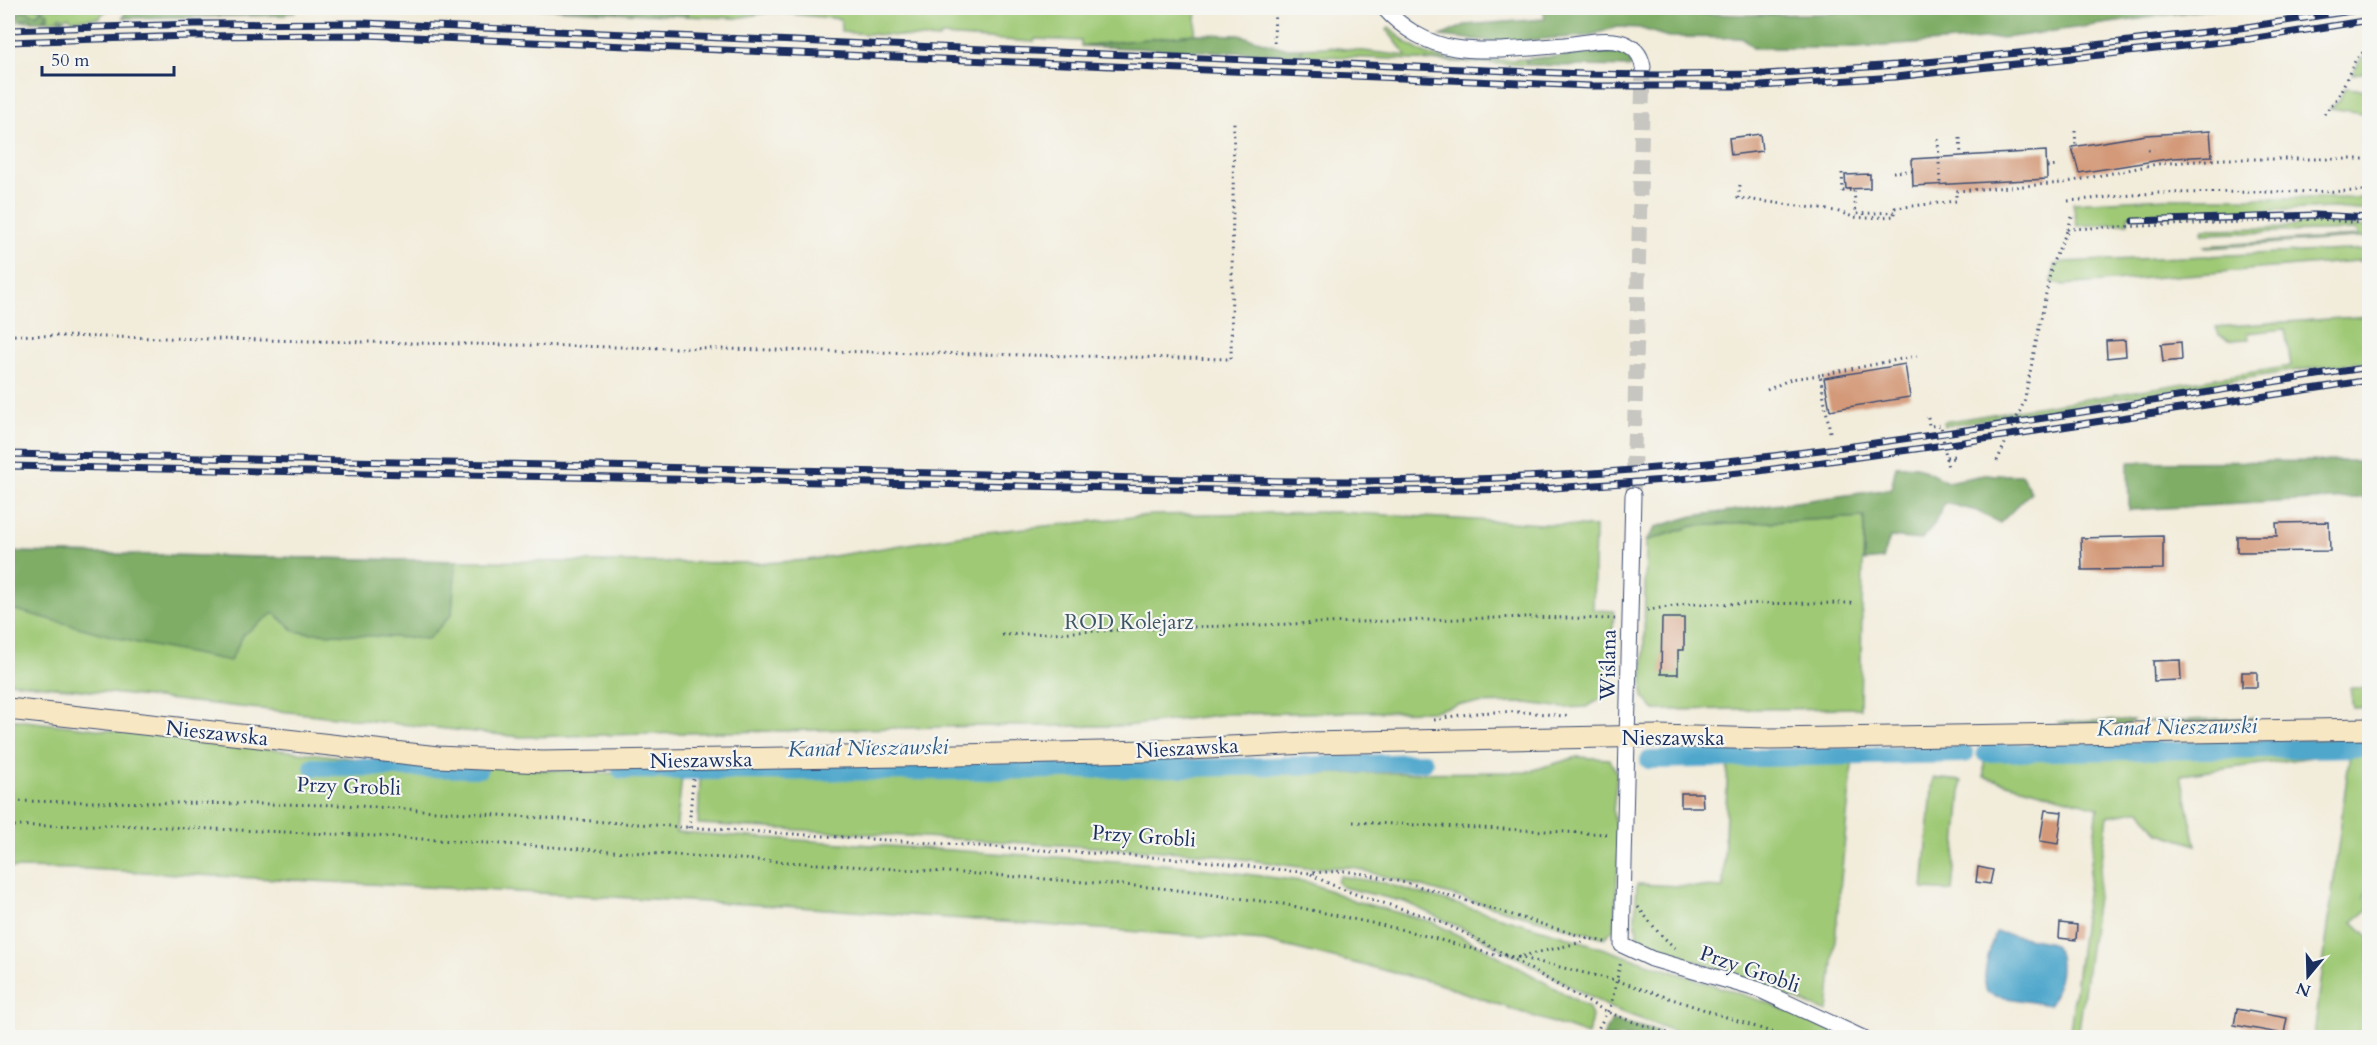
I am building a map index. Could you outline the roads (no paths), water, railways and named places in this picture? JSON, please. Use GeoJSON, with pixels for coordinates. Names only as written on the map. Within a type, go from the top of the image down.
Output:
{"type":"FeatureCollection","features":[{"type":"Feature","properties":{"kind":"main road","name":"Nieszawska"},"geometry":{"type":"LineString","coordinates":[[8,709],[438,757],[542,762],[1148,751],[1307,743],[1627,737],[1768,739],[2370,729]]}},
{"type":"Feature","properties":{"kind":"street"},"geometry":{"type":"LineString","coordinates":[[1384,8],[1419,36],[1444,46],[1512,50],[1616,41],[1636,50],[1643,68]]}},
{"type":"Feature","properties":{"kind":"street","name":"Wiślana"},"geometry":{"type":"LineString","coordinates":[[1622,945],[1633,495]]}},
{"type":"Feature","properties":{"kind":"street","name":"Przy Grobli"},"geometry":{"type":"LineString","coordinates":[[1622,945],[1652,959],[1760,990],[1863,1038]]}},
{"type":"Feature","properties":{"kind":"water"},"geometry":{"type":"Polygon","coordinates":[[[1996,932],[2052,943],[2056,948],[2060,973],[2056,991],[2049,1005],[1995,996],[1987,992],[1986,971],[1996,932]]]}},
{"type":"Feature","properties":{"kind":"waterway","name":"Kanał Nieszawski"},"geometry":{"type":"LineString","coordinates":[[1985,753],[2370,748]]}},
{"type":"Feature","properties":{"kind":"waterway","name":"Kanał Nieszawski"},"geometry":{"type":"LineString","coordinates":[[1649,760],[1965,754]]}},
{"type":"Feature","properties":{"kind":"waterway","name":"Kanał Nieszawski"},"geometry":{"type":"LineString","coordinates":[[621,770],[1022,771],[1424,762]]}},
{"type":"Feature","properties":{"kind":"waterway","name":"Kanał Nieszawski"},"geometry":{"type":"LineString","coordinates":[[313,767],[479,769]]}},
{"type":"Feature","properties":{"kind":"tunnel"},"geometry":{"type":"LineString","coordinates":[[1633,495],[1643,67]]}},
{"type":"Feature","properties":{"kind":"railway"},"geometry":{"type":"LineString","coordinates":[[8,30],[195,24],[364,23],[1583,74],[1766,74],[1896,65],[2078,47],[2240,28],[2370,8]]}},
{"type":"Feature","properties":{"kind":"railway"},"geometry":{"type":"LineString","coordinates":[[8,42],[190,36],[365,35],[1591,86],[1761,86],[1895,77],[2250,39],[2370,20]]}},
{"type":"Feature","properties":{"kind":"railway"},"geometry":{"type":"LineString","coordinates":[[2133,221],[2315,215],[2370,218]]}},
{"type":"Feature","properties":{"kind":"railway"},"geometry":{"type":"LineString","coordinates":[[8,454],[1240,480],[1467,479],[1647,469],[1854,446],[2370,367]]}},
{"type":"Feature","properties":{"kind":"railway"},"geometry":{"type":"LineString","coordinates":[[8,466],[1323,492],[1539,489],[1759,471],[2370,380]]}},
{"type":"Feature","properties":{"kind":"park label","name":"ROD Kolejarz"},"geometry":{"type":"Point","coordinates":[1129,622]}}]}
